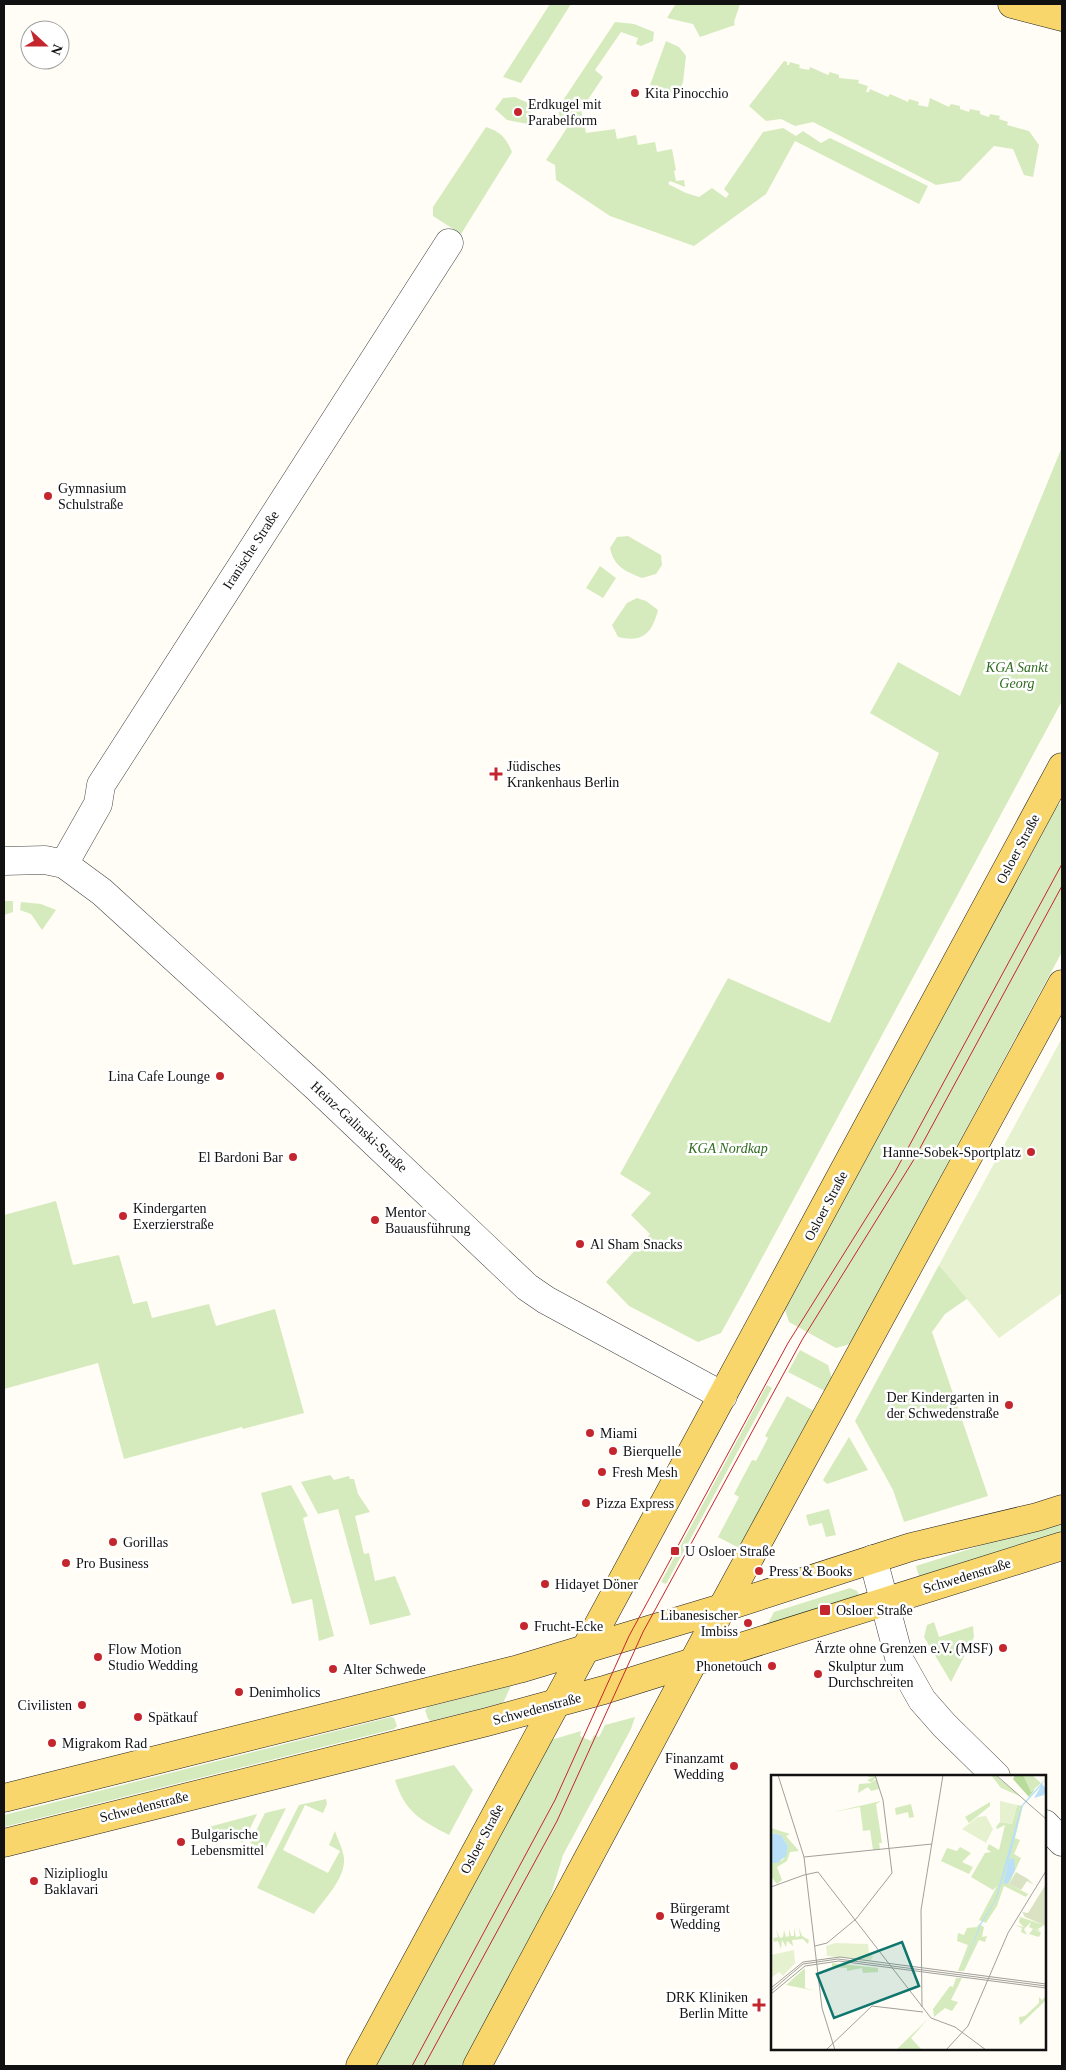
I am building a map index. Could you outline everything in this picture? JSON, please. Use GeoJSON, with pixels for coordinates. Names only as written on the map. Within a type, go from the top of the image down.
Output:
{"type":"FeatureCollection","features":[{"type":"Feature","properties":{"kind":"main road"},"geometry":{"type":"LineString","coordinates":[[1012,4],[1062,17]]}},
{"type":"Feature","properties":{"kind":"main road","name":"Osloer Straße"},"geometry":{"type":"LineString","coordinates":[[360,2066],[583,1650],[1060,778]]}},
{"type":"Feature","properties":{"kind":"main road"},"geometry":{"type":"LineString","coordinates":[[477,2066],[722,1608],[1062,984]]}},
{"type":"Feature","properties":{"kind":"main road"},"geometry":{"type":"LineString","coordinates":[[4,1798],[506,1672],[722,1608],[940,1539],[1037,1517],[1062,1509]]}},
{"type":"Feature","properties":{"kind":"main road","name":"Schwedenstraße"},"geometry":{"type":"LineString","coordinates":[[4,1843],[555,1704],[1062,1546]]}},
{"type":"Feature","properties":{"kind":"street","name":"Iranische Straße"},"geometry":{"type":"LineString","coordinates":[[64,864],[98,804],[101,785],[450,243]]}},
{"type":"Feature","properties":{"kind":"street","name":"Heinz-Galinski-Straße"},"geometry":{"type":"LineString","coordinates":[[4,861],[31,860],[64,864],[102,892],[315,1086],[527,1287],[546,1300],[723,1396]]}},
{"type":"Feature","properties":{"kind":"street"},"geometry":{"type":"LineString","coordinates":[[873,1559],[900,1661],[922,1700],[944,1725],[995,1775]]}},
{"type":"Feature","properties":{"kind":"street"},"geometry":{"type":"LineString","coordinates":[[1046,1825],[1062,1842]]}},
{"type":"Feature","properties":{"kind":"green space"},"geometry":{"type":"Polygon","coordinates":[[[550,4],[571,4],[521,83],[503,77],[550,4]]]}},
{"type":"Feature","properties":{"kind":"green space"},"geometry":{"type":"Polygon","coordinates":[[[673,4],[740,4],[734,22],[735,25],[700,37],[693,24],[667,18],[675,5],[673,4]]]}},
{"type":"Feature","properties":{"kind":"green space"},"geometry":{"type":"Polygon","coordinates":[[[615,22],[634,24],[654,32],[653,41],[641,46],[636,44],[638,38],[621,32],[595,70],[603,77],[581,110],[586,133],[615,129],[617,139],[636,135],[638,145],[655,142],[657,152],[672,149],[676,181],[684,180],[685,187],[670,181],[668,184],[699,197],[712,188],[726,198],[729,194],[724,189],[763,132],[783,128],[796,136],[803,131],[821,143],[830,138],[928,186],[919,204],[795,141],[766,194],[694,246],[610,216],[556,180],[555,165],[546,160],[567,128],[561,124],[558,108],[615,22]]]}},
{"type":"Feature","properties":{"kind":"green space"},"geometry":{"type":"Polygon","coordinates":[[[666,41],[679,47],[686,56],[683,82],[678,95],[650,85],[666,41]]]}},
{"type":"Feature","properties":{"kind":"green space"},"geometry":{"type":"Polygon","coordinates":[[[784,61],[787,62],[787,65],[790,62],[800,65],[799,68],[809,70],[810,67],[828,75],[830,72],[839,75],[839,78],[859,80],[858,83],[868,86],[866,92],[869,92],[870,89],[888,97],[890,94],[908,102],[909,99],[919,102],[918,105],[928,107],[930,98],[949,107],[951,104],[960,106],[960,109],[969,112],[970,109],[980,111],[980,114],[989,117],[990,114],[1000,116],[999,119],[1008,122],[1007,125],[1029,131],[1039,145],[1033,177],[1024,175],[1013,149],[994,146],[960,181],[936,185],[813,122],[795,126],[781,119],[766,121],[749,106],[784,61]]]}},
{"type":"Feature","properties":{"kind":"green space"},"geometry":{"type":"Polygon","coordinates":[[[515,97],[528,103],[532,116],[528,124],[507,120],[495,109],[503,98],[515,97]]]}},
{"type":"Feature","properties":{"kind":"green space"},"geometry":{"type":"Polygon","coordinates":[[[486,127],[502,136],[512,152],[461,234],[433,216],[433,207],[486,127]]]}},
{"type":"Feature","properties":{"kind":"green space","name":"KGA Nordkap"},"geometry":{"type":"Polygon","coordinates":[[[1062,447],[1062,701],[721,1333],[698,1342],[629,1306],[606,1282],[650,1234],[631,1215],[651,1193],[620,1174],[728,978],[830,1023],[939,753],[870,713],[898,662],[960,696],[1062,447]]]}},
{"type":"Feature","properties":{"kind":"green space"},"geometry":{"type":"Polygon","coordinates":[[[628,536],[661,555],[662,565],[656,574],[642,578],[621,568],[614,560],[610,548],[617,537],[628,536]]]}},
{"type":"Feature","properties":{"kind":"green space"},"geometry":{"type":"Polygon","coordinates":[[[600,566],[616,578],[603,598],[586,588],[600,566]]]}},
{"type":"Feature","properties":{"kind":"green space"},"geometry":{"type":"Polygon","coordinates":[[[637,598],[646,601],[658,610],[653,625],[640,637],[627,639],[618,637],[612,625],[627,603],[637,598]]]}},
{"type":"Feature","properties":{"kind":"green space"},"geometry":{"type":"Polygon","coordinates":[[[1062,802],[1062,952],[850,1344],[836,1348],[789,1322],[785,1310],[1057,806],[1062,802]]]}},
{"type":"Feature","properties":{"kind":"green space"},"geometry":{"type":"Polygon","coordinates":[[[4,901],[13,901],[13,912],[4,915],[4,901]]]}},
{"type":"Feature","properties":{"kind":"green space"},"geometry":{"type":"Polygon","coordinates":[[[21,902],[41,904],[56,910],[42,930],[31,914],[20,910],[21,902]]]}},
{"type":"Feature","properties":{"kind":"green space","name":"Hanne-Sobek-Sportplatz"},"geometry":{"type":"Polygon","coordinates":[[[1062,1038],[1062,1293],[999,1338],[939,1265],[1062,1038]]]}},
{"type":"Feature","properties":{"kind":"green space"},"geometry":{"type":"Polygon","coordinates":[[[56,1201],[73,1265],[119,1255],[133,1304],[147,1301],[152,1318],[209,1304],[216,1326],[275,1309],[304,1413],[243,1429],[242,1427],[124,1459],[98,1363],[4,1389],[4,1215],[56,1201]]]}},
{"type":"Feature","properties":{"kind":"green space"},"geometry":{"type":"Polygon","coordinates":[[[939,1265],[968,1298],[945,1314],[932,1332],[988,1496],[904,1522],[893,1490],[855,1421],[939,1265]]]}},
{"type":"Feature","properties":{"kind":"green space"},"geometry":{"type":"Polygon","coordinates":[[[800,1350],[828,1365],[832,1379],[825,1391],[788,1372],[800,1350]]]}},
{"type":"Feature","properties":{"kind":"green space"},"geometry":{"type":"Polygon","coordinates":[[[767,1385],[772,1388],[666,1584],[661,1582],[767,1385]]]}},
{"type":"Feature","properties":{"kind":"green space"},"geometry":{"type":"Polygon","coordinates":[[[787,1396],[814,1411],[739,1548],[718,1537],[739,1497],[734,1494],[752,1460],[756,1461],[768,1438],[765,1436],[787,1396]]]}},
{"type":"Feature","properties":{"kind":"green space"},"geometry":{"type":"Polygon","coordinates":[[[849,1437],[868,1470],[827,1484],[823,1480],[849,1437]]]}},
{"type":"Feature","properties":{"kind":"green space"},"geometry":{"type":"Polygon","coordinates":[[[330,1475],[334,1480],[349,1476],[350,1479],[354,1479],[358,1494],[370,1512],[355,1516],[364,1554],[369,1553],[375,1581],[395,1576],[411,1615],[370,1625],[338,1509],[318,1514],[301,1482],[330,1475]]]}},
{"type":"Feature","properties":{"kind":"green space"},"geometry":{"type":"Polygon","coordinates":[[[291,1485],[308,1516],[303,1518],[334,1636],[319,1641],[312,1599],[292,1604],[261,1493],[291,1485]]]}},
{"type":"Feature","properties":{"kind":"green space"},"geometry":{"type":"Polygon","coordinates":[[[829,1509],[836,1535],[826,1537],[822,1523],[809,1526],[806,1515],[829,1509]]]}},
{"type":"Feature","properties":{"kind":"green space"},"geometry":{"type":"Polygon","coordinates":[[[1062,1520],[1062,1535],[920,1580],[916,1566],[1062,1520]]]}},
{"type":"Feature","properties":{"kind":"green space"},"geometry":{"type":"Polygon","coordinates":[[[850,1588],[857,1591],[860,1597],[765,1629],[774,1612],[850,1588]]]}},
{"type":"Feature","properties":{"kind":"green space"},"geometry":{"type":"Polygon","coordinates":[[[934,1622],[939,1637],[973,1626],[974,1637],[951,1682],[924,1637],[927,1625],[934,1622]]]}},
{"type":"Feature","properties":{"kind":"green space"},"geometry":{"type":"Polygon","coordinates":[[[511,1686],[503,1703],[431,1721],[428,1719],[425,1710],[428,1707],[511,1686]]]}},
{"type":"Feature","properties":{"kind":"green space"},"geometry":{"type":"Polygon","coordinates":[[[391,1717],[394,1718],[397,1726],[394,1729],[4,1827],[4,1815],[391,1717]]]}},
{"type":"Feature","properties":{"kind":"green space"},"geometry":{"type":"Polygon","coordinates":[[[635,1717],[631,1729],[563,1855],[547,1908],[461,2066],[376,2066],[551,1740],[581,1731],[580,1736],[591,1741],[594,1735],[599,1737],[605,1725],[635,1717]]]}},
{"type":"Feature","properties":{"kind":"green space"},"geometry":{"type":"Polygon","coordinates":[[[454,1765],[473,1790],[449,1835],[430,1825],[409,1808],[395,1780],[454,1765]]]}},
{"type":"Feature","properties":{"kind":"green space"},"geometry":{"type":"Polygon","coordinates":[[[326,1799],[327,1804],[323,1813],[305,1805],[283,1850],[328,1873],[340,1851],[329,1845],[335,1831],[342,1848],[344,1866],[338,1881],[314,1914],[257,1888],[299,1805],[326,1799]]]}},
{"type":"Feature","properties":{"kind":"green space"},"geometry":{"type":"Polygon","coordinates":[[[286,1808],[265,1850],[250,1843],[265,1813],[286,1808]]]}},
{"type":"Feature","properties":{"kind":"green space"},"geometry":{"type":"Polygon","coordinates":[[[257,1814],[243,1843],[221,1832],[207,1835],[205,1828],[257,1814]]]}},
{"type":"Feature","properties":{"kind":"tram line"},"geometry":{"type":"LineString","coordinates":[[412,2066],[555,1800],[629,1636],[788,1343],[895,1172],[1062,864]]}},
{"type":"Feature","properties":{"kind":"tram line"},"geometry":{"type":"LineString","coordinates":[[424,2066],[557,1821],[643,1632],[802,1340],[913,1161],[1062,886]]}},
{"type":"Feature","properties":{"kind":"place","name":"Kita Pinocchio"},"geometry":{"type":"Point","coordinates":[635,93]}},
{"type":"Feature","properties":{"kind":"place","name":"Erdkugel mit Parabelform"},"geometry":{"type":"Point","coordinates":[518,112]}},
{"type":"Feature","properties":{"kind":"place","name":"Gymnasium Schulstraße"},"geometry":{"type":"Point","coordinates":[48,496]}},
{"type":"Feature","properties":{"kind":"place","name":"Jüdisches Krankenhaus Berlin"},"geometry":{"type":"Point","coordinates":[496,774]}},
{"type":"Feature","properties":{"kind":"place","name":"Lina Cafe Lounge"},"geometry":{"type":"Point","coordinates":[220,1076]}},
{"type":"Feature","properties":{"kind":"place","name":"Hanne-Sobek-Sportplatz"},"geometry":{"type":"Point","coordinates":[1031,1152]}},
{"type":"Feature","properties":{"kind":"place","name":"El Bardoni Bar"},"geometry":{"type":"Point","coordinates":[293,1157]}},
{"type":"Feature","properties":{"kind":"place","name":"Kindergarten Exerzierstraße"},"geometry":{"type":"Point","coordinates":[123,1216]}},
{"type":"Feature","properties":{"kind":"place","name":"Mentor Bauausführung"},"geometry":{"type":"Point","coordinates":[375,1220]}},
{"type":"Feature","properties":{"kind":"place","name":"Al Sham Snacks"},"geometry":{"type":"Point","coordinates":[580,1244]}},
{"type":"Feature","properties":{"kind":"place","name":"Der Kindergarten in der Schwedenstraße"},"geometry":{"type":"Point","coordinates":[1009,1405]}},
{"type":"Feature","properties":{"kind":"place","name":"Miami"},"geometry":{"type":"Point","coordinates":[590,1433]}},
{"type":"Feature","properties":{"kind":"place","name":"Bierquelle"},"geometry":{"type":"Point","coordinates":[613,1451]}},
{"type":"Feature","properties":{"kind":"place","name":"Fresh Mesh"},"geometry":{"type":"Point","coordinates":[602,1472]}},
{"type":"Feature","properties":{"kind":"place","name":"Pizza Express"},"geometry":{"type":"Point","coordinates":[586,1503]}},
{"type":"Feature","properties":{"kind":"place","name":"Gorillas"},"geometry":{"type":"Point","coordinates":[113,1542]}},
{"type":"Feature","properties":{"kind":"place","name":"U Osloer Straße"},"geometry":{"type":"Point","coordinates":[675,1551]}},
{"type":"Feature","properties":{"kind":"place","name":"Pro Business"},"geometry":{"type":"Point","coordinates":[66,1563]}},
{"type":"Feature","properties":{"kind":"place","name":"Press & Books"},"geometry":{"type":"Point","coordinates":[759,1571]}},
{"type":"Feature","properties":{"kind":"place","name":"Hidayet Döner"},"geometry":{"type":"Point","coordinates":[545,1584]}},
{"type":"Feature","properties":{"kind":"place","name":"Osloer Straße"},"geometry":{"type":"Point","coordinates":[825,1610]}},
{"type":"Feature","properties":{"kind":"place","name":"Libanesischer Imbiss"},"geometry":{"type":"Point","coordinates":[748,1623]}},
{"type":"Feature","properties":{"kind":"place","name":"Frucht-Ecke"},"geometry":{"type":"Point","coordinates":[524,1626]}},
{"type":"Feature","properties":{"kind":"place","name":"Ärzte ohne Grenzen e.V. (MSF)"},"geometry":{"type":"Point","coordinates":[1003,1648]}},
{"type":"Feature","properties":{"kind":"place","name":"Flow Motion Studio Wedding"},"geometry":{"type":"Point","coordinates":[98,1657]}},
{"type":"Feature","properties":{"kind":"place","name":"Phonetouch"},"geometry":{"type":"Point","coordinates":[772,1666]}},
{"type":"Feature","properties":{"kind":"place","name":"Alter Schwede"},"geometry":{"type":"Point","coordinates":[333,1669]}},
{"type":"Feature","properties":{"kind":"place","name":"Skulptur zum Durchschreiten"},"geometry":{"type":"Point","coordinates":[818,1674]}},
{"type":"Feature","properties":{"kind":"place","name":"Denimholics"},"geometry":{"type":"Point","coordinates":[239,1692]}},
{"type":"Feature","properties":{"kind":"place","name":"Civilisten"},"geometry":{"type":"Point","coordinates":[82,1705]}},
{"type":"Feature","properties":{"kind":"place","name":"Spätkauf"},"geometry":{"type":"Point","coordinates":[138,1717]}},
{"type":"Feature","properties":{"kind":"place","name":"Migrakom Rad"},"geometry":{"type":"Point","coordinates":[52,1743]}},
{"type":"Feature","properties":{"kind":"place","name":"Finanzamt Wedding"},"geometry":{"type":"Point","coordinates":[734,1766]}},
{"type":"Feature","properties":{"kind":"place","name":"Bulgarische Lebensmittel"},"geometry":{"type":"Point","coordinates":[181,1842]}},
{"type":"Feature","properties":{"kind":"place","name":"Niziplioglu Baklavari"},"geometry":{"type":"Point","coordinates":[34,1881]}},
{"type":"Feature","properties":{"kind":"place","name":"Bürgeramt Wedding"},"geometry":{"type":"Point","coordinates":[660,1916]}},
{"type":"Feature","properties":{"kind":"place","name":"DRK Kliniken Berlin Mitte"},"geometry":{"type":"Point","coordinates":[759,2005]}},
{"type":"Feature","properties":{"kind":"park label","name":"KGA Sankt Georg"},"geometry":{"type":"Point","coordinates":[1017,676]}}]}
